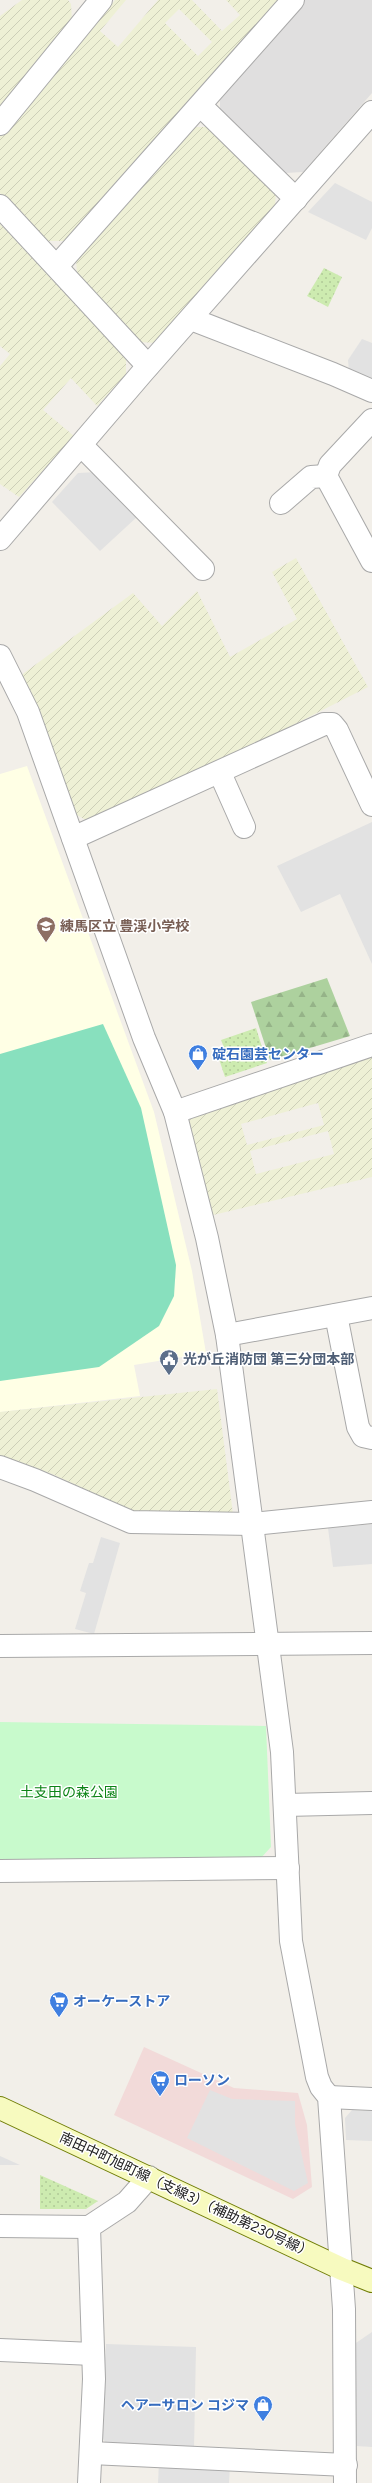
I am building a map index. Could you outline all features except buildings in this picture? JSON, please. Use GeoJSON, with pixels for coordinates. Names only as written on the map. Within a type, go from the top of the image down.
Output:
{"type":"FeatureCollection","features":[{"type":"Feature","properties":{"kind":"main road","name":"南田中町旭町線（支線3）（補助第230号線）"},"geometry":{"type":"LineString","coordinates":[[0,2108],[342,2269],[372,2281]]}},
{"type":"Feature","properties":{"kind":"street"},"geometry":{"type":"LineString","coordinates":[[56,266],[201,106],[293,0]]}},
{"type":"Feature","properties":{"kind":"street"},"geometry":{"type":"LineString","coordinates":[[0,124],[92,4]]}},
{"type":"Feature","properties":{"kind":"street"},"geometry":{"type":"LineString","coordinates":[[201,106],[296,199]]}},
{"type":"Feature","properties":{"kind":"street"},"geometry":{"type":"LineString","coordinates":[[0,539],[148,366],[372,112]]}},
{"type":"Feature","properties":{"kind":"street"},"geometry":{"type":"LineString","coordinates":[[0,206],[148,366]]}},
{"type":"Feature","properties":{"kind":"street"},"geometry":{"type":"LineString","coordinates":[[191,319],[333,374],[372,391]]}},
{"type":"Feature","properties":{"kind":"street"},"geometry":{"type":"LineString","coordinates":[[372,420],[330,465],[326,476],[372,561]]}},
{"type":"Feature","properties":{"kind":"street"},"geometry":{"type":"LineString","coordinates":[[81,445],[203,569]]}},
{"type":"Feature","properties":{"kind":"street"},"geometry":{"type":"LineString","coordinates":[[281,503],[311,477],[326,476]]}},
{"type":"Feature","properties":{"kind":"street"},"geometry":{"type":"LineString","coordinates":[[0,656],[28,712],[144,1038],[175,1112],[207,1238],[227,1335],[269,1644],[282,1752],[291,1941],[317,2076],[321,2087],[329,2097],[337,2230],[342,2269],[346,2474],[91,2453]]}},
{"type":"Feature","properties":{"kind":"street"},"geometry":{"type":"LineString","coordinates":[[73,838],[220,773],[324,724],[332,724],[337,730],[372,805]]}},
{"type":"Feature","properties":{"kind":"street"},"geometry":{"type":"LineString","coordinates":[[220,773],[244,827]]}},
{"type":"Feature","properties":{"kind":"street"},"geometry":{"type":"LineString","coordinates":[[175,1112],[372,1045]]}},
{"type":"Feature","properties":{"kind":"street"},"geometry":{"type":"LineString","coordinates":[[227,1335],[372,1308]]}},
{"type":"Feature","properties":{"kind":"street"},"geometry":{"type":"LineString","coordinates":[[336,1315],[358,1427],[363,1436],[372,1438]]}},
{"type":"Feature","properties":{"kind":"street"},"geometry":{"type":"LineString","coordinates":[[1,1472],[131,1522],[253,1524],[372,1512]]}},
{"type":"Feature","properties":{"kind":"street"},"geometry":{"type":"LineString","coordinates":[[0,1646],[372,1643]]}},
{"type":"Feature","properties":{"kind":"street"},"geometry":{"type":"LineString","coordinates":[[285,1806],[372,1802]]}},
{"type":"Feature","properties":{"kind":"street"},"geometry":{"type":"LineString","coordinates":[[0,1871],[288,1868]]}},
{"type":"Feature","properties":{"kind":"street"},"geometry":{"type":"LineString","coordinates":[[329,2097],[372,2099]]}},
{"type":"Feature","properties":{"kind":"street"},"geometry":{"type":"LineString","coordinates":[[0,2226],[89,2227],[127,2202],[149,2177]]}},
{"type":"Feature","properties":{"kind":"street"},"geometry":{"type":"LineString","coordinates":[[89,2227],[93,2354],[89,2483]]}},
{"type":"Feature","properties":{"kind":"street"},"geometry":{"type":"LineString","coordinates":[[0,2350],[93,2354]]}},
{"type":"Feature","properties":{"kind":"shaded area"},"geometry":{"type":"Polygon","coordinates":[[[22,0],[68,0],[71,4],[72,21],[0,106],[0,16],[22,0]]]}},
{"type":"Feature","properties":{"kind":"shaded area"},"geometry":{"type":"Polygon","coordinates":[[[115,0],[126,0],[100,31],[118,47],[158,0],[192,0],[222,31],[240,15],[226,0],[278,0],[64,241],[44,241],[0,193],[0,134],[115,0]],[[179,9],[165,23],[198,56],[212,42],[179,9]]]}},
{"type":"Feature","properties":{"kind":"shaded area"},"geometry":{"type":"Polygon","coordinates":[[[304,0],[372,0],[372,93],[303,172],[285,173],[220,110],[220,94],[304,0]]]}},
{"type":"Feature","properties":{"kind":"shaded area"},"geometry":{"type":"Polygon","coordinates":[[[192,127],[211,127],[276,190],[275,208],[158,343],[138,342],[77,274],[76,257],[192,127]]]}},
{"type":"Feature","properties":{"kind":"shaded area"},"geometry":{"type":"Polygon","coordinates":[[[335,183],[372,202],[372,228],[366,240],[308,212],[335,183]]]}},
{"type":"Feature","properties":{"kind":"shaded area"},"geometry":{"type":"Polygon","coordinates":[[[0,224],[126,357],[126,374],[97,406],[71,378],[43,410],[74,436],[19,497],[0,484],[0,366],[10,354],[0,346],[0,224]]]}},
{"type":"Feature","properties":{"kind":"shaded area"},"geometry":{"type":"Polygon","coordinates":[[[362,339],[372,343],[372,379],[349,371],[348,360],[362,339]]]}},
{"type":"Feature","properties":{"kind":"shaded area"},"geometry":{"type":"Polygon","coordinates":[[[98,472],[138,516],[100,551],[52,502],[78,473],[98,472]]]}},
{"type":"Feature","properties":{"kind":"shaded area"},"geometry":{"type":"Polygon","coordinates":[[[296,558],[368,687],[224,760],[88,821],[73,813],[20,676],[133,593],[162,626],[197,591],[230,657],[297,619],[272,572],[296,558]]]}},
{"type":"Feature","properties":{"kind":"shaded area","name":"練馬区立 豊渓小学校"},"geometry":{"type":"Polygon","coordinates":[[[27,766],[154,1112],[192,1271],[206,1353],[134,1365],[140,1396],[0,1412],[0,774],[27,766]]]}},
{"type":"Feature","properties":{"kind":"shaded area"},"geometry":{"type":"Polygon","coordinates":[[[372,822],[372,964],[340,894],[301,912],[277,866],[372,822]]]}},
{"type":"Feature","properties":{"kind":"shaded area"},"geometry":{"type":"Polygon","coordinates":[[[372,1055],[372,1177],[209,1216],[185,1127],[193,1115],[372,1055]],[[318,1103],[241,1124],[247,1145],[324,1125],[318,1103]],[[328,1131],[250,1151],[256,1174],[334,1154],[328,1131]]]}},
{"type":"Feature","properties":{"kind":"shaded area"},"geometry":{"type":"Polygon","coordinates":[[[217,1389],[233,1514],[132,1511],[52,1474],[0,1457],[0,1412],[217,1389]]]}},
{"type":"Feature","properties":{"kind":"shaded area"},"geometry":{"type":"Polygon","coordinates":[[[372,1524],[372,1564],[333,1567],[328,1528],[372,1524]]]}},
{"type":"Feature","properties":{"kind":"shaded area"},"geometry":{"type":"Polygon","coordinates":[[[101,1537],[120,1543],[94,1634],[75,1629],[86,1593],[80,1591],[89,1563],[93,1563],[101,1537]]]}},
{"type":"Feature","properties":{"kind":"shaded area"},"geometry":{"type":"Polygon","coordinates":[[[144,2047],[234,2088],[298,2093],[307,2125],[312,2187],[293,2199],[114,2115],[144,2047]]]}},
{"type":"Feature","properties":{"kind":"shaded area"},"geometry":{"type":"Polygon","coordinates":[[[210,2090],[232,2099],[295,2101],[295,2124],[308,2183],[294,2191],[187,2138],[210,2090]]]}},
{"type":"Feature","properties":{"kind":"shaded area"},"geometry":{"type":"Polygon","coordinates":[[[352,2110],[372,2111],[372,2141],[346,2140],[345,2118],[352,2110]]]}},
{"type":"Feature","properties":{"kind":"shaded area"},"geometry":{"type":"Polygon","coordinates":[[[0,2156],[20,2165],[0,2165],[0,2156]]]}},
{"type":"Feature","properties":{"kind":"shaded area"},"geometry":{"type":"Polygon","coordinates":[[[372,2332],[372,2447],[356,2446],[353,2345],[372,2332]]]}},
{"type":"Feature","properties":{"kind":"shaded area"},"geometry":{"type":"Polygon","coordinates":[[[106,2344],[196,2347],[194,2450],[109,2447],[100,2435],[106,2344]]]}},
{"type":"Feature","properties":{"kind":"shaded area"},"geometry":{"type":"Polygon","coordinates":[[[159,2462],[230,2465],[229,2483],[158,2483],[159,2462]]]}},
{"type":"Feature","properties":{"kind":"green space"},"geometry":{"type":"Polygon","coordinates":[[[324,268],[342,277],[328,307],[307,296],[324,268]]]}},
{"type":"Feature","properties":{"kind":"green space"},"geometry":{"type":"Polygon","coordinates":[[[327,978],[350,1036],[270,1060],[251,1002],[327,978]]]}},
{"type":"Feature","properties":{"kind":"green space","name":"練馬区立 豊渓小学校"},"geometry":{"type":"Polygon","coordinates":[[[103,1024],[141,1108],[176,1265],[174,1296],[159,1326],[99,1367],[0,1381],[0,1054],[103,1024]]]}},
{"type":"Feature","properties":{"kind":"green space"},"geometry":{"type":"Polygon","coordinates":[[[256,1028],[267,1063],[225,1077],[217,1053],[225,1050],[221,1040],[256,1028]]]}},
{"type":"Feature","properties":{"kind":"green space","name":"土支田の森公園"},"geometry":{"type":"Polygon","coordinates":[[[0,1722],[266,1726],[271,1847],[259,1860],[0,1861],[0,1722]]]}},
{"type":"Feature","properties":{"kind":"green space"},"geometry":{"type":"Polygon","coordinates":[[[40,2175],[98,2201],[86,2209],[40,2209],[40,2175]]]}},
{"type":"Feature","properties":{"kind":"place","name":"練馬区立 豊渓小学校"},"geometry":{"type":"Point","coordinates":[46,943]}},
{"type":"Feature","properties":{"kind":"place","name":"碇石園芸センター"},"geometry":{"type":"Point","coordinates":[198,1071]}},
{"type":"Feature","properties":{"kind":"place","name":"光が丘消防団 第三分団本部"},"geometry":{"type":"Point","coordinates":[169,1376]}},
{"type":"Feature","properties":{"kind":"place","name":"オーケーストア"},"geometry":{"type":"Point","coordinates":[59,2018]}},
{"type":"Feature","properties":{"kind":"place","name":"ローソン"},"geometry":{"type":"Point","coordinates":[160,2097]}},
{"type":"Feature","properties":{"kind":"place","name":"ヘアーサロン コジマ"},"geometry":{"type":"Point","coordinates":[263,2422]}}]}
